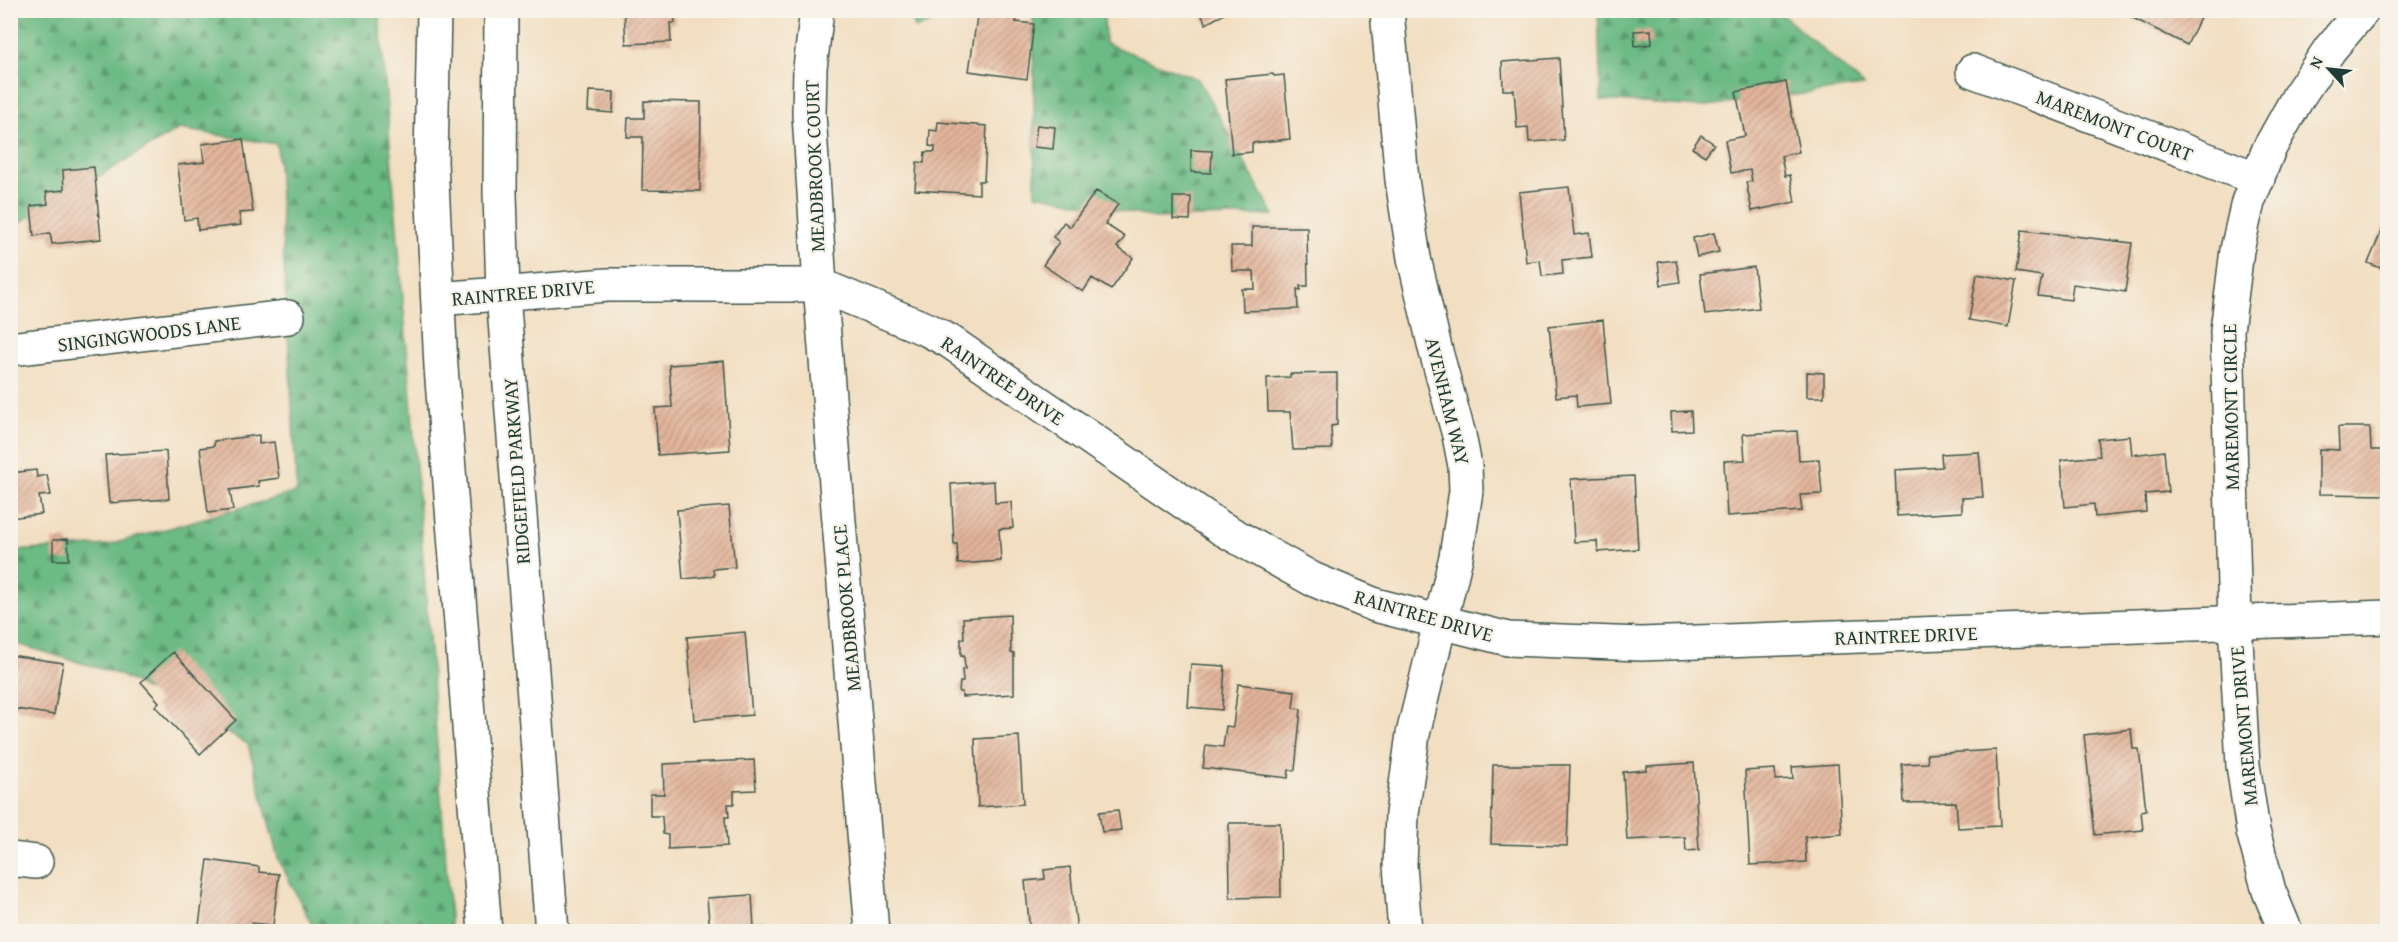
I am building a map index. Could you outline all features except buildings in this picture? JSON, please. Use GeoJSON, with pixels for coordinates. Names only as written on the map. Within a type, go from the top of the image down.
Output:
{"type":"FeatureCollection","features":[{"type":"Feature","properties":{"kind":"street"},"geometry":{"type":"LineString","coordinates":[[434,10],[431,162],[438,299],[445,425],[485,932]]}},
{"type":"Feature","properties":{"kind":"street","name":"RIDGEFIELD PARKWAY"},"geometry":{"type":"LineString","coordinates":[[501,10],[500,182],[503,294],[552,932]]}},
{"type":"Feature","properties":{"kind":"street","name":"MEADBROOK COURT"},"geometry":{"type":"LineString","coordinates":[[816,10],[808,114],[820,285]]}},
{"type":"Feature","properties":{"kind":"street","name":"AVENHAM WAY"},"geometry":{"type":"LineString","coordinates":[[1388,10],[1402,180],[1414,258],[1435,348],[1459,435],[1465,466],[1466,491],[1456,557],[1413,734],[1402,814],[1400,865],[1406,932]]}},
{"type":"Feature","properties":{"kind":"street","name":"MAREMONT CIRCLE"},"geometry":{"type":"LineString","coordinates":[[2235,622],[2227,331],[2237,250],[2248,202],[2269,149],[2298,97],[2330,50],[2363,10]]}},
{"type":"Feature","properties":{"kind":"street","name":"MAREMONT COURT"},"geometry":{"type":"LineString","coordinates":[[1973,71],[2258,179]]}},
{"type":"Feature","properties":{"kind":"street","name":"RAINTREE DRIVE"},"geometry":{"type":"LineString","coordinates":[[438,299],[607,285],[820,285],[949,341],[1221,528],[1312,579],[1375,605],[1508,639],[1641,644],[2388,617]]}},
{"type":"Feature","properties":{"kind":"street","name":"MEADBROOK PLACE"},"geometry":{"type":"LineString","coordinates":[[820,285],[872,932]]}},
{"type":"Feature","properties":{"kind":"street","name":"SINGINGWOODS LANE"},"geometry":{"type":"LineString","coordinates":[[10,350],[288,317]]}},
{"type":"Feature","properties":{"kind":"street","name":"MAREMONT DRIVE"},"geometry":{"type":"LineString","coordinates":[[2235,622],[2243,765],[2253,831],[2269,891],[2286,932]]}},
{"type":"Feature","properties":{"kind":"green space"},"geometry":{"type":"Polygon","coordinates":[[[910,10],[962,11],[915,29],[910,10]]]}},
{"type":"Feature","properties":{"kind":"green space"},"geometry":{"type":"Polygon","coordinates":[[[10,11],[379,11],[451,931],[315,931],[278,858],[248,744],[118,674],[11,642],[11,551],[109,545],[297,492],[277,144],[179,129],[11,228],[10,11]]]}},
{"type":"Feature","properties":{"kind":"green space"},"geometry":{"type":"Polygon","coordinates":[[[1033,11],[1104,11],[1105,43],[1198,79],[1274,215],[1155,218],[1035,194],[1033,11]]]}},
{"type":"Feature","properties":{"kind":"green space"},"geometry":{"type":"Polygon","coordinates":[[[1598,11],[1778,11],[1864,86],[1700,107],[1601,100],[1598,11]]]}}]}
